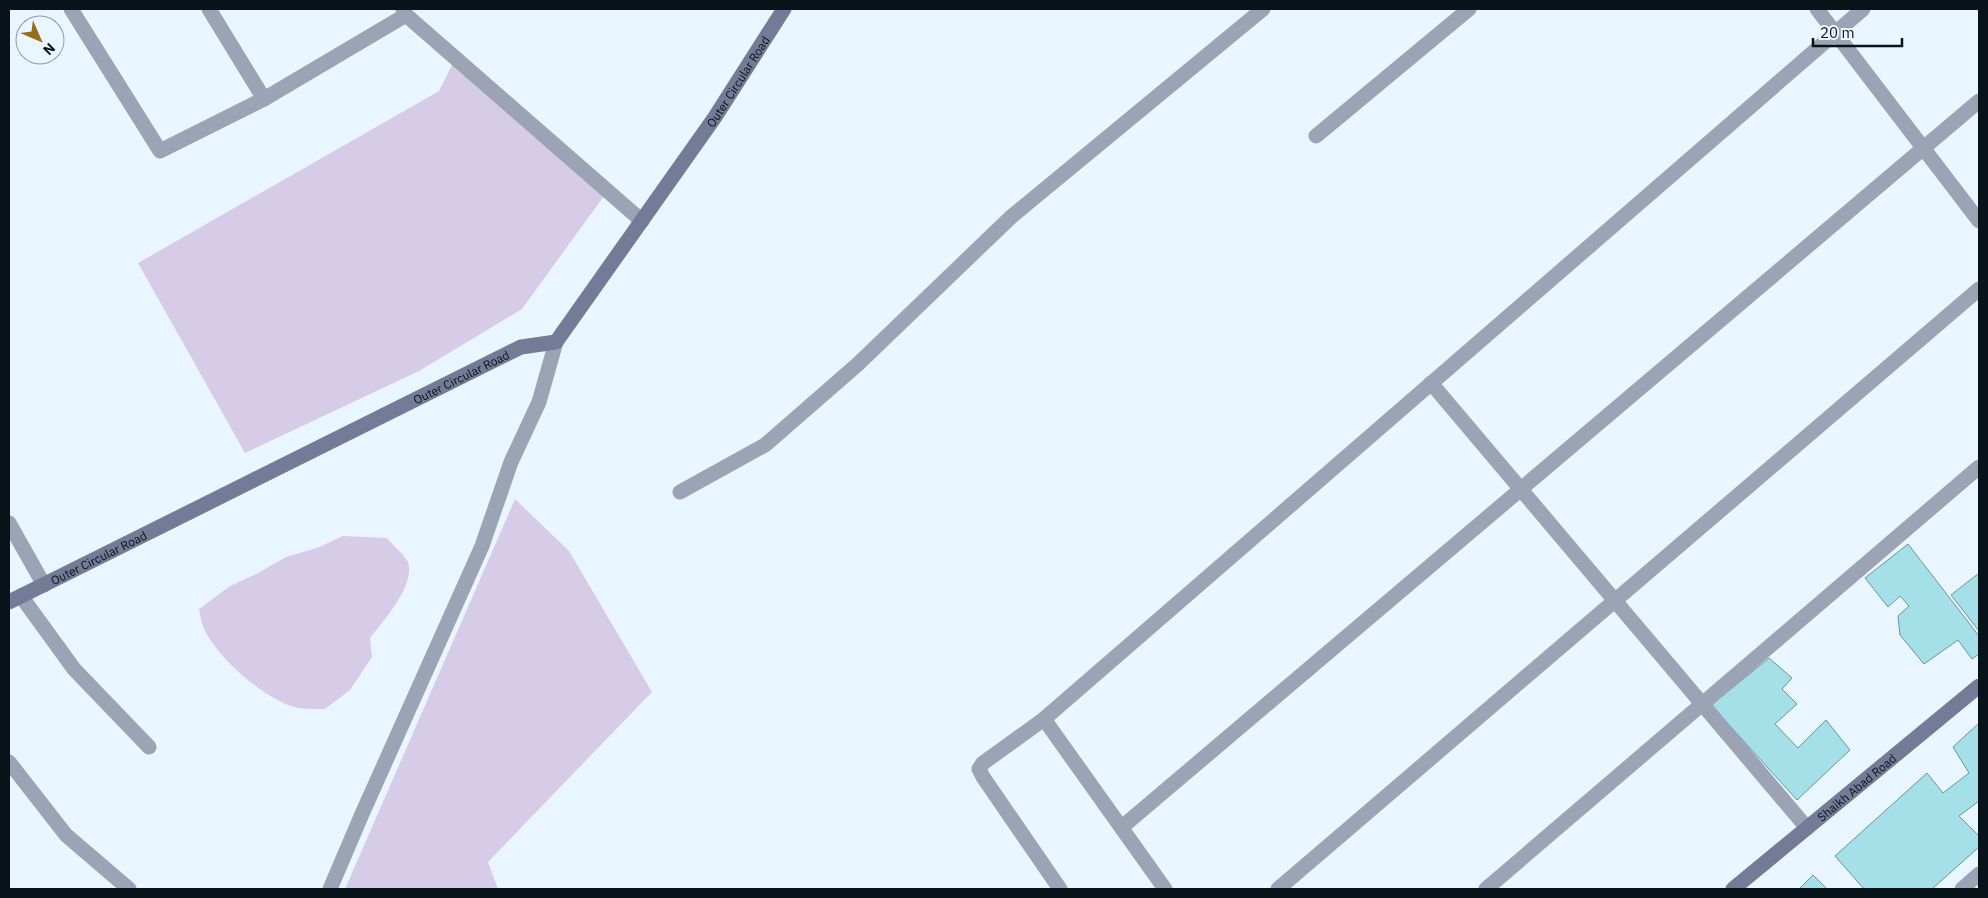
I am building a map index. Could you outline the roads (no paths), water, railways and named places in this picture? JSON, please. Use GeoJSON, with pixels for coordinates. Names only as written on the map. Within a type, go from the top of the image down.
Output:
{"type":"FeatureCollection","features":[{"type":"Feature","properties":{"kind":"main road","name":"Outer Circular Road"},"geometry":{"type":"LineString","coordinates":[[15,599],[521,347],[556,342],[715,117],[784,9]]}},
{"type":"Feature","properties":{"kind":"main road","name":"Shaikh Abad Road"},"geometry":{"type":"LineString","coordinates":[[1733,889],[1979,686]]}},
{"type":"Feature","properties":{"kind":"street"},"geometry":{"type":"LineString","coordinates":[[71,9],[160,151],[264,99],[405,12],[642,222]]}},
{"type":"Feature","properties":{"kind":"street"},"geometry":{"type":"LineString","coordinates":[[209,9],[264,99]]}},
{"type":"Feature","properties":{"kind":"street"},"geometry":{"type":"LineString","coordinates":[[680,492],[764,445],[858,364],[1011,217],[1263,9]]}},
{"type":"Feature","properties":{"kind":"street"},"geometry":{"type":"LineString","coordinates":[[1316,136],[1469,9]]}},
{"type":"Feature","properties":{"kind":"street"},"geometry":{"type":"LineString","coordinates":[[1817,9],[1979,221]]}},
{"type":"Feature","properties":{"kind":"street"},"geometry":{"type":"LineString","coordinates":[[1060,889],[979,769],[983,763],[1044,719],[1863,9]]}},
{"type":"Feature","properties":{"kind":"street"},"geometry":{"type":"LineString","coordinates":[[1122,827],[1979,101]]}},
{"type":"Feature","properties":{"kind":"street"},"geometry":{"type":"LineString","coordinates":[[1278,889],[1979,289]]}},
{"type":"Feature","properties":{"kind":"street"},"geometry":{"type":"LineString","coordinates":[[330,889],[482,546],[511,462],[540,402],[556,342]]}},
{"type":"Feature","properties":{"kind":"street"},"geometry":{"type":"LineString","coordinates":[[1431,383],[1807,828]]}},
{"type":"Feature","properties":{"kind":"street"},"geometry":{"type":"LineString","coordinates":[[1486,889],[1979,467]]}},
{"type":"Feature","properties":{"kind":"street"},"geometry":{"type":"LineString","coordinates":[[9,523],[44,585]]}},
{"type":"Feature","properties":{"kind":"street"},"geometry":{"type":"LineString","coordinates":[[15,599],[74,668],[149,747]]}},
{"type":"Feature","properties":{"kind":"street"},"geometry":{"type":"LineString","coordinates":[[1044,719],[1166,889]]}},
{"type":"Feature","properties":{"kind":"street"},"geometry":{"type":"LineString","coordinates":[[9,762],[66,835],[129,889]]}},
{"type":"Feature","properties":{"kind":"street"},"geometry":{"type":"LineString","coordinates":[[1962,889],[1979,874]]}}]}
